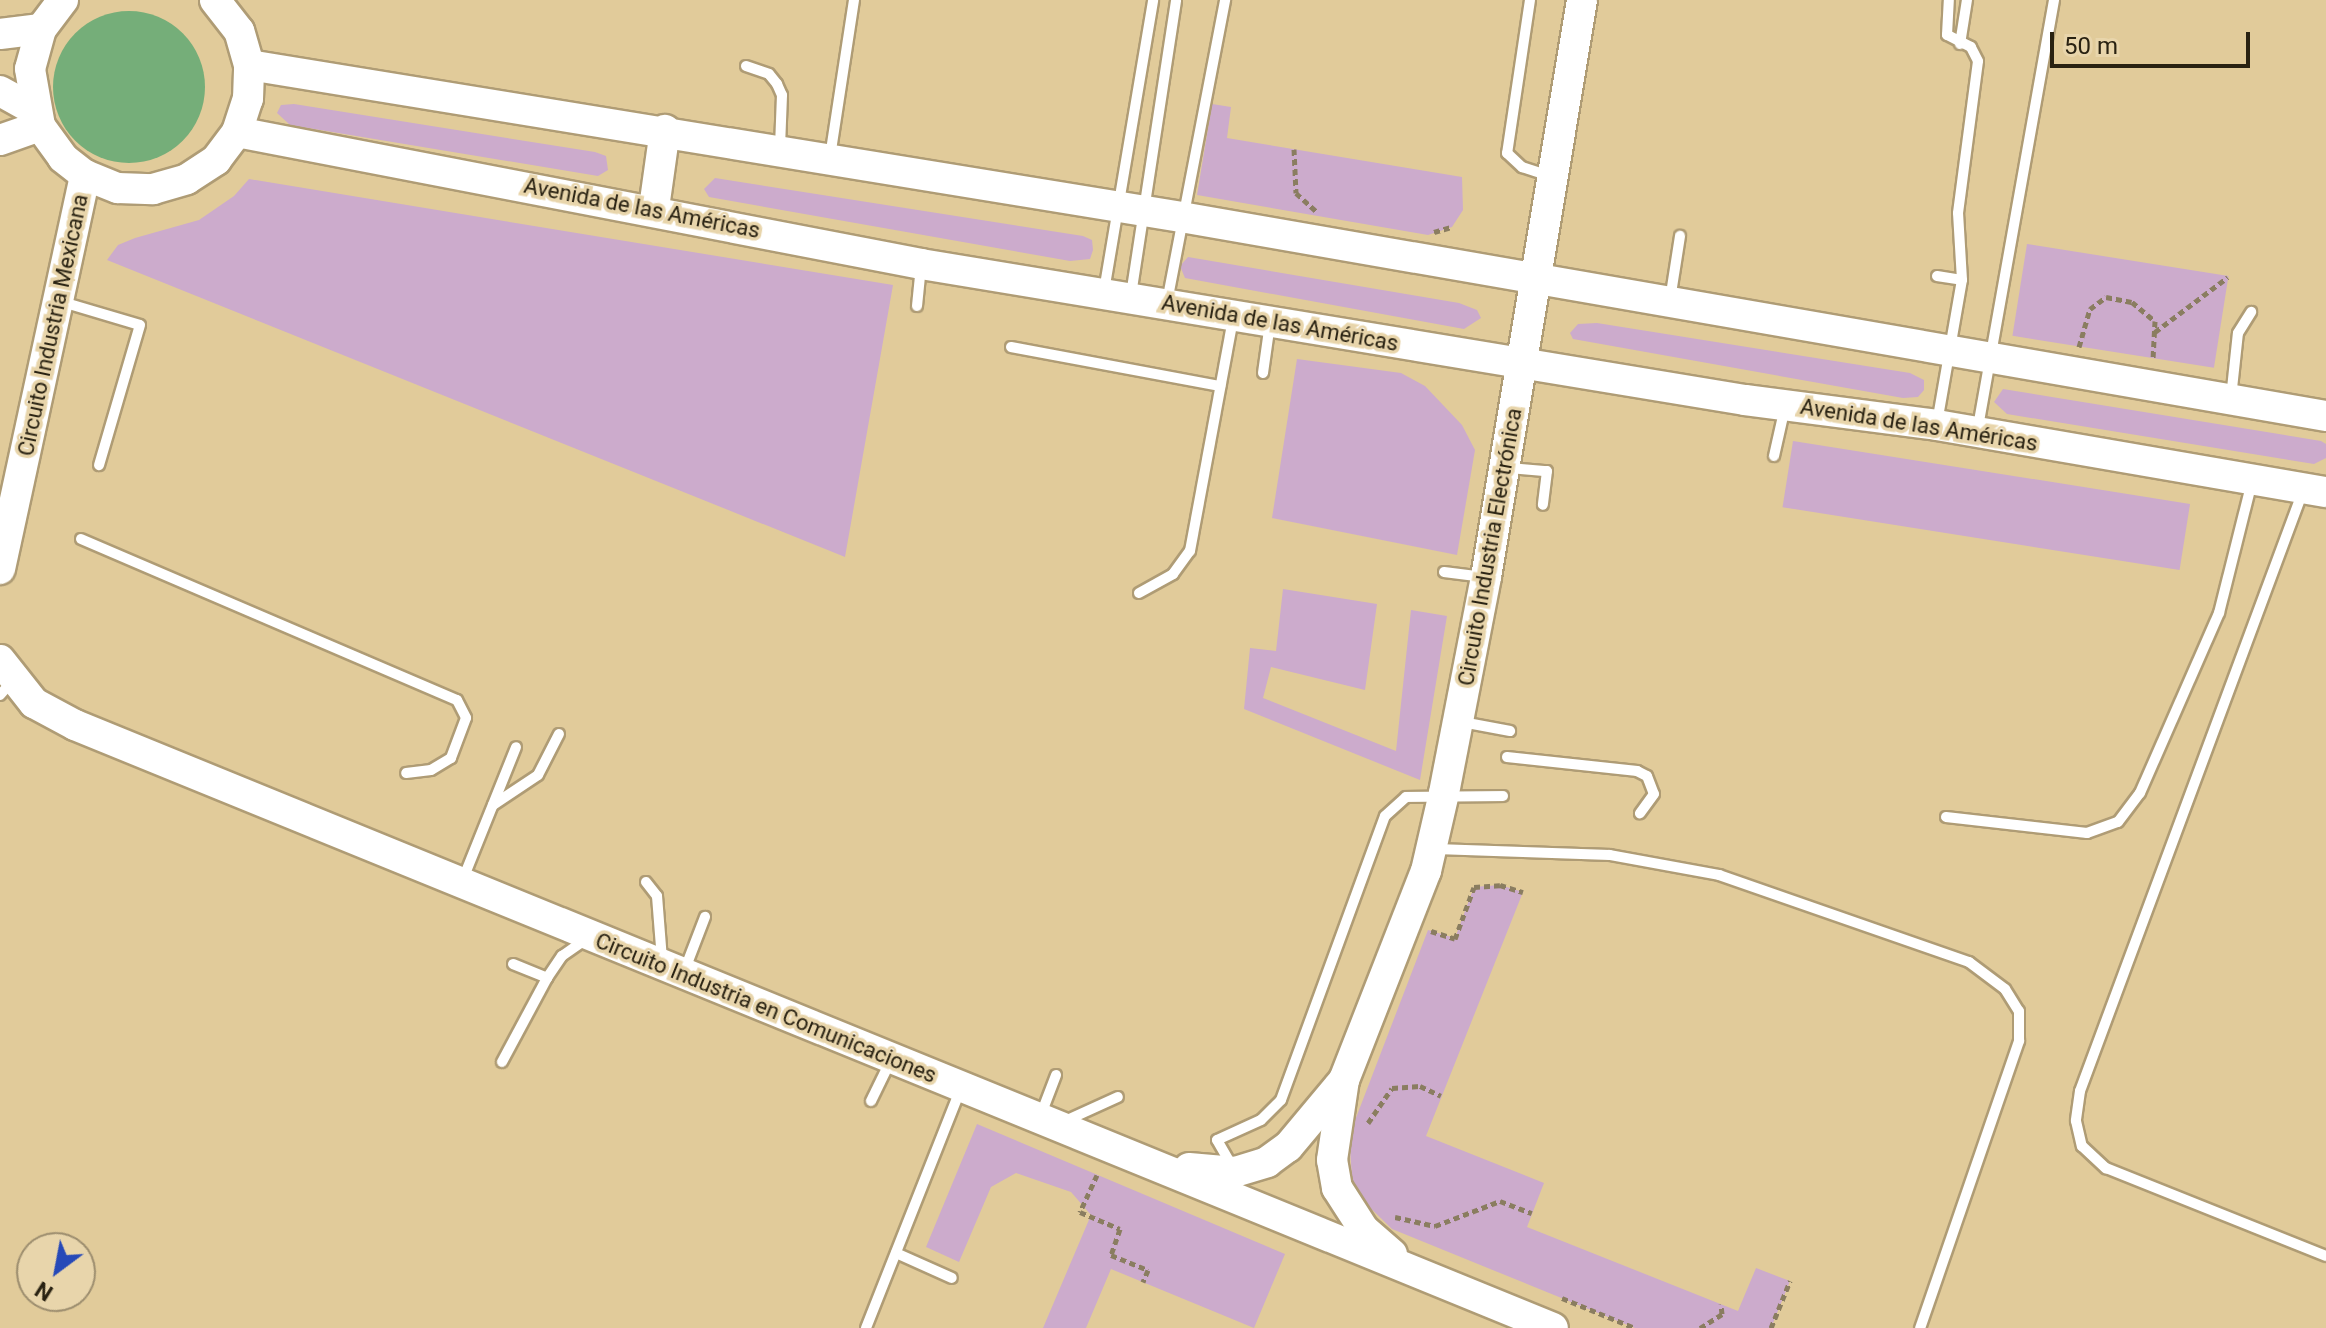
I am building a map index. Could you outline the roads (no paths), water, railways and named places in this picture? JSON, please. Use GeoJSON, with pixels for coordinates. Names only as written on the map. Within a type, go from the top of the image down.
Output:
{"type":"FeatureCollection","features":[{"type":"Feature","properties":{"kind":"main road"},"geometry":{"type":"LineString","coordinates":[[37,118],[30,69],[41,29],[62,0]]}},
{"type":"Feature","properties":{"kind":"main road"},"geometry":{"type":"LineString","coordinates":[[0,91],[37,118],[63,158],[85,175],[118,188],[153,189],[175,183],[216,160],[237,132],[248,99],[249,65],[239,31],[215,0]]}},
{"type":"Feature","properties":{"kind":"main road","name":"Circuito Industria Electrónica"},"geometry":{"type":"LineString","coordinates":[[1408,1269],[1364,1230],[1337,1188],[1332,1160],[1344,1080],[1431,849],[1460,722],[1582,0]]}},
{"type":"Feature","properties":{"kind":"main road"},"geometry":{"type":"LineString","coordinates":[[0,34],[41,29]]}},
{"type":"Feature","properties":{"kind":"main road"},"geometry":{"type":"LineString","coordinates":[[249,65],[665,130],[1181,217],[2326,416]]}},
{"type":"Feature","properties":{"kind":"main road"},"geometry":{"type":"LineString","coordinates":[[0,140],[37,118]]}},
{"type":"Feature","properties":{"kind":"main road"},"geometry":{"type":"LineString","coordinates":[[654,208],[665,130]]}},
{"type":"Feature","properties":{"kind":"main road","name":"Avenida de las Américas"},"geometry":{"type":"LineString","coordinates":[[237,132],[654,208],[921,264],[1521,364],[1937,425],[2315,491]]}},
{"type":"Feature","properties":{"kind":"main road","name":"Circuito Industria Mexicana"},"geometry":{"type":"LineString","coordinates":[[0,569],[85,175]]}},
{"type":"Feature","properties":{"kind":"main road","name":"Circuito Industria en Comunicaciones"},"geometry":{"type":"LineString","coordinates":[[4,679],[34,703],[75,725],[1553,1328]]}},
{"type":"Feature","properties":{"kind":"main road","name":"Circuito Industria Electrónica"},"geometry":{"type":"LineString","coordinates":[[1128,1155],[1235,1172],[1267,1162],[1288,1147],[1344,1080]]}},
{"type":"Feature","properties":{"kind":"lane"},"geometry":{"type":"LineString","coordinates":[[830,159],[854,0]]}},
{"type":"Feature","properties":{"kind":"lane"},"geometry":{"type":"LineString","coordinates":[[1117,296],[1131,209],[1153,0]]}},
{"type":"Feature","properties":{"kind":"lane"},"geometry":{"type":"LineString","coordinates":[[1117,296],[1131,209],[1176,0]]}},
{"type":"Feature","properties":{"kind":"lane"},"geometry":{"type":"LineString","coordinates":[[1167,304],[1181,217],[1225,0]]}},
{"type":"Feature","properties":{"kind":"lane"},"geometry":{"type":"LineString","coordinates":[[1530,0],[1507,153],[1522,167],[1552,176]]}},
{"type":"Feature","properties":{"kind":"lane"},"geometry":{"type":"LineString","coordinates":[[1937,425],[1962,280],[1958,213],[1978,61],[1971,47],[1947,35],[1949,0]]}},
{"type":"Feature","properties":{"kind":"lane"},"geometry":{"type":"LineString","coordinates":[[1960,44],[1967,0]]}},
{"type":"Feature","properties":{"kind":"lane"},"geometry":{"type":"LineString","coordinates":[[1978,433],[2054,0]]}},
{"type":"Feature","properties":{"kind":"lane"},"geometry":{"type":"LineString","coordinates":[[746,66],[769,74],[782,95],[780,150]]}},
{"type":"Feature","properties":{"kind":"lane"},"geometry":{"type":"LineString","coordinates":[[1670,302],[1680,236]]}},
{"type":"Feature","properties":{"kind":"lane"},"geometry":{"type":"LineString","coordinates":[[917,306],[921,264]]}},
{"type":"Feature","properties":{"kind":"lane"},"geometry":{"type":"LineString","coordinates":[[1937,276],[1962,280]]}},
{"type":"Feature","properties":{"kind":"lane"},"geometry":{"type":"LineString","coordinates":[[57,301],[140,325],[99,465]]}},
{"type":"Feature","properties":{"kind":"lane"},"geometry":{"type":"LineString","coordinates":[[2230,400],[2238,333],[2251,312]]}},
{"type":"Feature","properties":{"kind":"lane"},"geometry":{"type":"LineString","coordinates":[[1139,593],[1173,574],[1190,551],[1233,316]]}},
{"type":"Feature","properties":{"kind":"lane"},"geometry":{"type":"LineString","coordinates":[[1263,373],[1271,322]]}},
{"type":"Feature","properties":{"kind":"lane"},"geometry":{"type":"LineString","coordinates":[[1011,347],[1220,386]]}},
{"type":"Feature","properties":{"kind":"lane"},"geometry":{"type":"LineString","coordinates":[[1774,456],[1785,405]]}},
{"type":"Feature","properties":{"kind":"lane"},"geometry":{"type":"LineString","coordinates":[[1503,467],[1547,471],[1543,505]]}},
{"type":"Feature","properties":{"kind":"lane"},"geometry":{"type":"LineString","coordinates":[[1946,817],[2087,833],[2118,822],[2140,793],[2219,613],[2253,480]]}},
{"type":"Feature","properties":{"kind":"lane"},"geometry":{"type":"LineString","coordinates":[[2315,491],[2080,1091],[2076,1121],[2082,1146],[2106,1168],[2326,1256]]}},
{"type":"Feature","properties":{"kind":"lane"},"geometry":{"type":"LineString","coordinates":[[81,539],[457,700],[466,718],[451,758],[431,770],[406,773]]}},
{"type":"Feature","properties":{"kind":"lane"},"geometry":{"type":"LineString","coordinates":[[1444,572],[1486,577]]}},
{"type":"Feature","properties":{"kind":"lane"},"geometry":{"type":"LineString","coordinates":[[1460,722],[1510,731]]}},
{"type":"Feature","properties":{"kind":"lane"},"geometry":{"type":"LineString","coordinates":[[491,807],[538,775],[559,734]]}},
{"type":"Feature","properties":{"kind":"lane"},"geometry":{"type":"LineString","coordinates":[[460,884],[516,747]]}},
{"type":"Feature","properties":{"kind":"lane"},"geometry":{"type":"LineString","coordinates":[[1507,757],[1637,771],[1647,776],[1654,794],[1640,813]]}},
{"type":"Feature","properties":{"kind":"lane"},"geometry":{"type":"LineString","coordinates":[[1235,1172],[1217,1140],[1261,1120],[1281,1100],[1385,816],[1406,797],[1444,793],[1503,796]]}},
{"type":"Feature","properties":{"kind":"lane"},"geometry":{"type":"LineString","coordinates":[[1431,849],[1610,855],[1719,875],[1969,962],[2005,989],[2019,1011],[2019,1041],[1920,1328]]}},
{"type":"Feature","properties":{"kind":"lane"},"geometry":{"type":"LineString","coordinates":[[646,882],[659,904],[672,971]]}},
{"type":"Feature","properties":{"kind":"lane"},"geometry":{"type":"LineString","coordinates":[[672,971],[705,917]]}},
{"type":"Feature","properties":{"kind":"lane"},"geometry":{"type":"LineString","coordinates":[[502,1062],[562,956],[589,936]]}},
{"type":"Feature","properties":{"kind":"lane"},"geometry":{"type":"LineString","coordinates":[[513,964],[547,978]]}},
{"type":"Feature","properties":{"kind":"lane"},"geometry":{"type":"LineString","coordinates":[[871,1101],[892,1059]]}},
{"type":"Feature","properties":{"kind":"lane"},"geometry":{"type":"LineString","coordinates":[[1047,1122],[1056,1075]]}},
{"type":"Feature","properties":{"kind":"lane"},"geometry":{"type":"LineString","coordinates":[[866,1328],[962,1087]]}},
{"type":"Feature","properties":{"kind":"lane"},"geometry":{"type":"LineString","coordinates":[[1047,1122],[1118,1097]]}},
{"type":"Feature","properties":{"kind":"lane"},"geometry":{"type":"LineString","coordinates":[[896,1253],[952,1278]]}}]}
